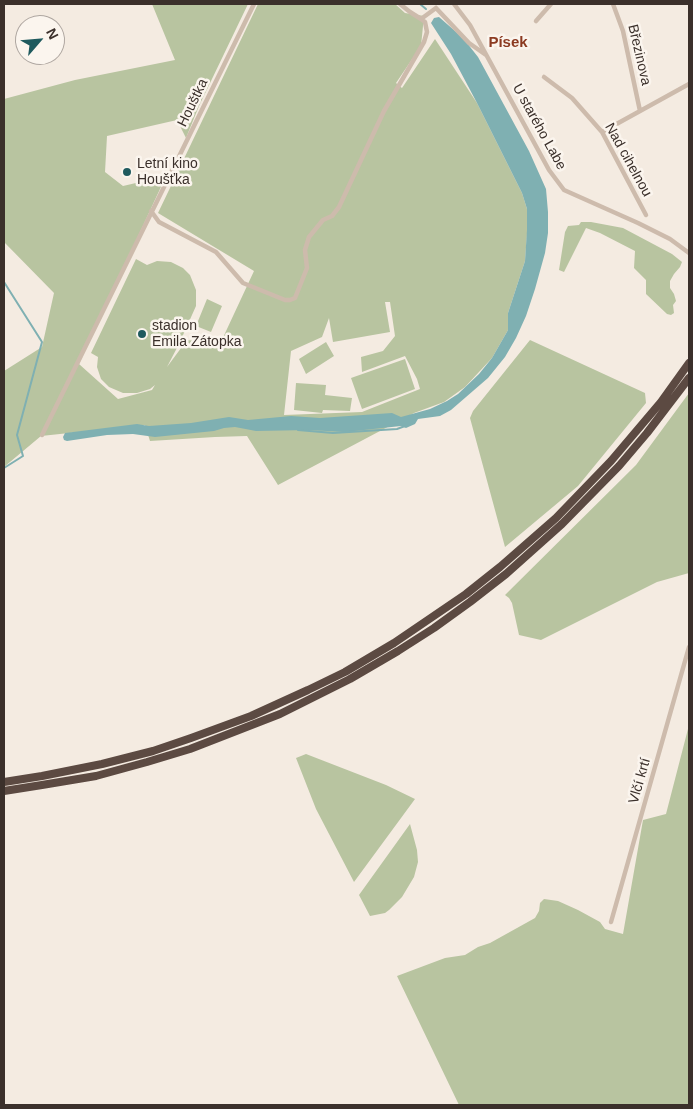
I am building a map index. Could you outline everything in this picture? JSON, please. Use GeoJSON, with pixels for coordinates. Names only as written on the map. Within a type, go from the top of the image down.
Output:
{"type":"FeatureCollection","features":[{"type":"Feature","properties":{"kind":"highway"},"geometry":{"type":"LineString","coordinates":[[4,782],[42,776],[153,751],[224,727],[315,687],[394,643],[466,594],[500,568],[556,518],[611,461],[661,402],[689,363]]}},
{"type":"Feature","properties":{"kind":"highway"},"geometry":{"type":"LineString","coordinates":[[4,791],[96,776],[190,749],[254,724],[327,690],[398,651],[470,602],[506,574],[562,524],[613,473],[689,378]]}},
{"type":"Feature","properties":{"kind":"street","name":"Houštka"},"geometry":{"type":"LineString","coordinates":[[42,435],[254,4]]}},
{"type":"Feature","properties":{"kind":"street"},"geometry":{"type":"LineString","coordinates":[[151,211],[159,222],[216,252],[243,283],[285,300],[295,298],[306,272],[305,250],[310,233],[323,220],[332,216],[339,207],[384,111],[424,42],[427,32],[425,22],[400,4]]}},
{"type":"Feature","properties":{"kind":"street","name":"U starého Labe"},"geometry":{"type":"LineString","coordinates":[[454,4],[470,25],[545,164],[564,190],[670,239],[689,253]]}},
{"type":"Feature","properties":{"kind":"street"},"geometry":{"type":"LineString","coordinates":[[536,21],[551,4]]}},
{"type":"Feature","properties":{"kind":"street","name":"Březinova"},"geometry":{"type":"LineString","coordinates":[[613,4],[624,31],[640,111]]}},
{"type":"Feature","properties":{"kind":"street"},"geometry":{"type":"LineString","coordinates":[[422,19],[436,6],[469,43],[488,57]]}},
{"type":"Feature","properties":{"kind":"street","name":"Nad cihelnou"},"geometry":{"type":"LineString","coordinates":[[544,77],[572,98],[602,132],[646,215]]}},
{"type":"Feature","properties":{"kind":"street"},"geometry":{"type":"LineString","coordinates":[[602,132],[689,84]]}},
{"type":"Feature","properties":{"kind":"street","name":"Vlčí krtí"},"geometry":{"type":"LineString","coordinates":[[612,922],[689,647]]}},
{"type":"Feature","properties":{"kind":"green space"},"geometry":{"type":"Polygon","coordinates":[[[152,4],[248,4],[199,106],[186,138],[177,120],[107,136],[105,172],[123,186],[166,176],[79,364],[118,399],[152,390],[155,385],[150,389],[137,393],[123,393],[109,387],[101,379],[97,367],[98,357],[91,353],[136,259],[147,265],[157,261],[171,262],[183,268],[190,275],[196,290],[196,306],[167,367],[187,340],[220,344],[254,271],[158,213],[258,4],[395,4],[405,13],[424,16],[421,46],[396,83],[402,88],[435,39],[477,103],[522,193],[527,209],[525,261],[508,313],[508,330],[492,358],[465,387],[444,402],[414,413],[278,485],[247,436],[150,441],[145,425],[41,436],[4,467],[4,371],[42,347],[54,293],[4,242],[4,99],[75,80],[175,60],[152,4]],[[385,302],[390,332],[333,342],[329,318],[322,337],[291,351],[284,415],[362,412],[420,389],[405,356],[362,372],[361,357],[383,351],[395,336],[390,302],[385,302]]]}},
{"type":"Feature","properties":{"kind":"green space"},"geometry":{"type":"Polygon","coordinates":[[[581,222],[623,228],[672,254],[682,262],[670,281],[670,288],[676,301],[673,305],[674,313],[671,315],[667,314],[646,294],[646,280],[634,268],[635,251],[600,233],[586,228],[564,272],[559,270],[565,232],[568,226],[579,225],[581,222]]]}},
{"type":"Feature","properties":{"kind":"green space"},"geometry":{"type":"Polygon","coordinates":[[[207,299],[222,306],[211,332],[196,326],[207,299]]]}},
{"type":"Feature","properties":{"kind":"green space"},"geometry":{"type":"Polygon","coordinates":[[[530,340],[645,393],[646,403],[578,486],[505,547],[470,418],[473,411],[530,340]]]}},
{"type":"Feature","properties":{"kind":"green space"},"geometry":{"type":"Polygon","coordinates":[[[326,342],[334,356],[306,374],[299,359],[326,342]]]}},
{"type":"Feature","properties":{"kind":"green space"},"geometry":{"type":"Polygon","coordinates":[[[405,359],[415,389],[362,409],[351,378],[405,359]]]}},
{"type":"Feature","properties":{"kind":"green space"},"geometry":{"type":"Polygon","coordinates":[[[296,383],[326,385],[325,395],[352,398],[350,411],[323,410],[322,413],[294,410],[296,383]]]}},
{"type":"Feature","properties":{"kind":"green space"},"geometry":{"type":"Polygon","coordinates":[[[689,393],[689,573],[657,582],[541,640],[519,635],[512,603],[505,595],[636,465],[689,393]]]}},
{"type":"Feature","properties":{"kind":"green space"},"geometry":{"type":"Polygon","coordinates":[[[689,725],[689,1105],[459,1105],[397,976],[445,958],[465,955],[478,947],[490,943],[535,918],[539,911],[540,903],[544,899],[558,901],[600,922],[605,929],[623,934],[643,820],[666,814],[689,725]]]}},
{"type":"Feature","properties":{"kind":"green space"},"geometry":{"type":"Polygon","coordinates":[[[306,754],[386,785],[415,799],[354,882],[316,809],[296,758],[306,754]]]}},
{"type":"Feature","properties":{"kind":"green space"},"geometry":{"type":"Polygon","coordinates":[[[410,824],[418,862],[414,877],[402,897],[389,910],[385,913],[370,916],[359,895],[410,824]]]}},
{"type":"Feature","properties":{"kind":"water"},"geometry":{"type":"Polygon","coordinates":[[[439,17],[463,38],[478,57],[529,151],[546,189],[548,233],[545,253],[535,289],[516,338],[505,357],[488,378],[451,410],[440,416],[418,419],[415,424],[406,428],[401,426],[345,432],[309,430],[256,431],[235,427],[155,437],[133,434],[64,440],[65,433],[137,424],[149,426],[191,423],[229,417],[248,420],[291,416],[320,418],[392,413],[401,417],[430,409],[447,401],[458,394],[479,374],[492,358],[508,330],[508,313],[525,261],[527,209],[522,193],[477,103],[451,54],[431,23],[434,18],[439,17]]]}},
{"type":"Feature","properties":{"kind":"waterway"},"geometry":{"type":"LineString","coordinates":[[420,4],[426,9]]}},
{"type":"Feature","properties":{"kind":"waterway"},"geometry":{"type":"LineString","coordinates":[[4,282],[42,342],[17,435],[23,456],[4,468]]}},
{"type":"Feature","properties":{"kind":"waterway"},"geometry":{"type":"LineString","coordinates":[[298,430],[333,433],[397,429],[405,426]]}},
{"type":"Feature","properties":{"kind":"place","name":"Letní kino Houšťka"},"geometry":{"type":"Point","coordinates":[127,172]}},
{"type":"Feature","properties":{"kind":"place","name":"stadion Emila Zátopka"},"geometry":{"type":"Point","coordinates":[142,334]}},
{"type":"Feature","properties":{"kind":"district","name":"Písek"},"geometry":{"type":"Point","coordinates":[508,43]}}]}
